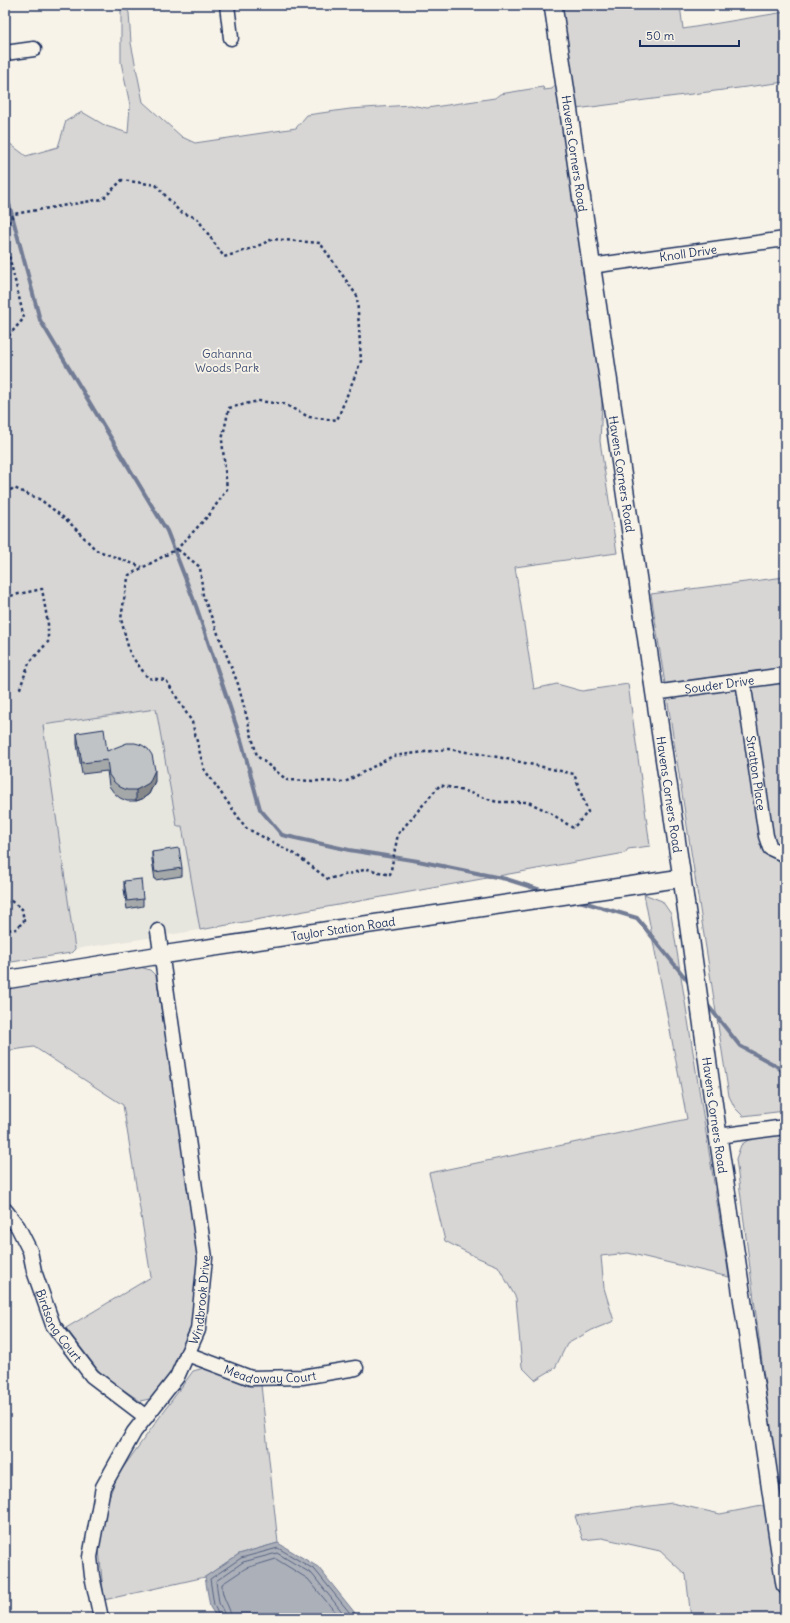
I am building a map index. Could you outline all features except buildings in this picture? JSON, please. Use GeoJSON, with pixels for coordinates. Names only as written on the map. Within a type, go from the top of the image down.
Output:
{"type":"FeatureCollection","features":[{"type":"Feature","properties":{"kind":"main road","name":"Havens Corners Road"},"geometry":{"type":"LineString","coordinates":[[553,5],[785,1584]]}},
{"type":"Feature","properties":{"kind":"main road","name":"Taylor Station Road"},"geometry":{"type":"LineString","coordinates":[[5,980],[161,955],[682,878]]}},
{"type":"Feature","properties":{"kind":"street"},"geometry":{"type":"LineString","coordinates":[[227,5],[231,38]]}},
{"type":"Feature","properties":{"kind":"street"},"geometry":{"type":"LineString","coordinates":[[5,53],[34,49]]}},
{"type":"Feature","properties":{"kind":"street","name":"Knoll Drive"},"geometry":{"type":"LineString","coordinates":[[591,266],[785,239]]}},
{"type":"Feature","properties":{"kind":"street","name":"Souder Drive"},"geometry":{"type":"LineString","coordinates":[[654,693],[785,675]]}},
{"type":"Feature","properties":{"kind":"street","name":"Stratton Place"},"geometry":{"type":"LineString","coordinates":[[743,680],[766,836],[770,848],[785,854]]}},
{"type":"Feature","properties":{"kind":"street","name":"Windbrook Drive"},"geometry":{"type":"LineString","coordinates":[[101,1618],[92,1576],[90,1557],[103,1487],[134,1432],[177,1377],[198,1330],[205,1258],[158,931]]}},
{"type":"Feature","properties":{"kind":"street"},"geometry":{"type":"LineString","coordinates":[[718,1136],[785,1127]]}},
{"type":"Feature","properties":{"kind":"street","name":"Birdsong Court"},"geometry":{"type":"LineString","coordinates":[[5,1210],[18,1227],[30,1251],[34,1271],[53,1325],[92,1376],[146,1417]]}},
{"type":"Feature","properties":{"kind":"street","name":"Meadoway Court"},"geometry":{"type":"LineString","coordinates":[[187,1354],[250,1378],[302,1377],[356,1368]]}},
{"type":"Feature","properties":{"kind":"path"},"geometry":{"type":"LineString","coordinates":[[5,228],[14,214],[104,199],[122,180],[156,185],[180,212],[197,218],[224,257],[253,248],[273,239],[320,243],[357,296],[361,361],[337,420],[309,417],[284,404],[258,401],[229,408],[222,440],[227,489],[209,515],[177,549],[129,575],[126,587],[121,619],[130,654],[148,678],[166,680],[192,722],[204,769],[246,828],[295,854],[328,879],[368,869],[390,874],[398,834],[440,785],[497,802],[528,802],[549,812],[572,828],[588,812],[574,774],[498,757],[448,750],[393,756],[345,782],[287,780],[257,756],[238,684],[203,596],[200,567],[177,549]]}},
{"type":"Feature","properties":{"kind":"path"},"geometry":{"type":"LineString","coordinates":[[5,239],[24,318],[5,340]]}},
{"type":"Feature","properties":{"kind":"path"},"geometry":{"type":"LineString","coordinates":[[5,493],[14,488],[41,500],[69,522],[96,550],[143,567]]}},
{"type":"Feature","properties":{"kind":"path"},"geometry":{"type":"LineString","coordinates":[[5,597],[42,589],[48,624],[48,642],[29,663],[19,691]]}},
{"type":"Feature","properties":{"kind":"path"},"geometry":{"type":"LineString","coordinates":[[5,902],[11,901],[22,909],[24,921],[16,929],[5,930]]}},
{"type":"Feature","properties":{"kind":"shaded area"},"geometry":{"type":"Polygon","coordinates":[[[156,708],[177,826],[184,825],[200,930],[75,949],[42,726],[156,708]]]}},
{"type":"Feature","properties":{"kind":"green space","name":"Gahanna Woods Park"},"geometry":{"type":"Polygon","coordinates":[[[121,5],[125,5],[129,13],[131,43],[143,102],[182,137],[195,143],[296,128],[307,115],[350,109],[410,105],[427,108],[495,98],[500,94],[543,87],[544,90],[552,89],[557,83],[603,386],[600,441],[617,553],[515,567],[534,689],[557,684],[582,691],[628,684],[650,846],[628,849],[625,853],[200,930],[182,826],[177,826],[156,709],[43,725],[75,949],[71,953],[5,963],[5,140],[26,156],[58,147],[66,121],[82,112],[106,126],[128,133],[130,105],[121,62],[121,5]]]}},
{"type":"Feature","properties":{"kind":"green space"},"geometry":{"type":"Polygon","coordinates":[[[562,5],[680,5],[683,29],[785,12],[785,82],[576,109],[562,5]]]}},
{"type":"Feature","properties":{"kind":"green space"},"geometry":{"type":"Polygon","coordinates":[[[785,577],[785,1111],[743,1116],[735,1108],[729,1096],[651,594],[785,577]]]}},
{"type":"Feature","properties":{"kind":"green space"},"geometry":{"type":"Polygon","coordinates":[[[644,894],[662,901],[671,914],[729,1277],[628,1253],[601,1256],[604,1288],[614,1321],[592,1330],[567,1344],[555,1368],[535,1380],[522,1367],[516,1298],[498,1266],[476,1257],[445,1241],[429,1173],[687,1119],[644,894]]]}},
{"type":"Feature","properties":{"kind":"green space"},"geometry":{"type":"Polygon","coordinates":[[[134,965],[150,970],[156,976],[190,1190],[199,1264],[193,1328],[174,1370],[154,1398],[140,1401],[102,1375],[66,1328],[151,1277],[123,1105],[34,1047],[5,1051],[5,986],[134,965]]]}},
{"type":"Feature","properties":{"kind":"green space"},"geometry":{"type":"Polygon","coordinates":[[[785,1134],[785,1525],[771,1432],[736,1159],[741,1145],[751,1138],[785,1134]]]}},
{"type":"Feature","properties":{"kind":"green space"},"geometry":{"type":"Polygon","coordinates":[[[204,1368],[235,1379],[261,1385],[278,1543],[239,1554],[205,1577],[104,1600],[99,1549],[108,1500],[117,1476],[193,1371],[204,1368]]]}},
{"type":"Feature","properties":{"kind":"green space"},"geometry":{"type":"Polygon","coordinates":[[[672,1503],[720,1514],[767,1505],[784,1618],[691,1618],[686,1575],[660,1551],[602,1538],[583,1540],[575,1516],[672,1503]]]}},
{"type":"Feature","properties":{"kind":"water"},"geometry":{"type":"Polygon","coordinates":[[[278,1543],[318,1567],[359,1618],[217,1618],[210,1607],[205,1577],[239,1554],[278,1543]]]}},
{"type":"Feature","properties":{"kind":"waterway"},"geometry":{"type":"LineString","coordinates":[[5,189],[40,320],[167,531],[196,606],[242,743],[260,809],[282,835],[349,850],[418,861],[506,879],[547,892]]}},
{"type":"Feature","properties":{"kind":"waterway"},"geometry":{"type":"LineString","coordinates":[[576,900],[637,918],[691,985]]}},
{"type":"Feature","properties":{"kind":"waterway"},"geometry":{"type":"LineString","coordinates":[[706,1003],[740,1046],[775,1065],[785,1073]]}}]}
